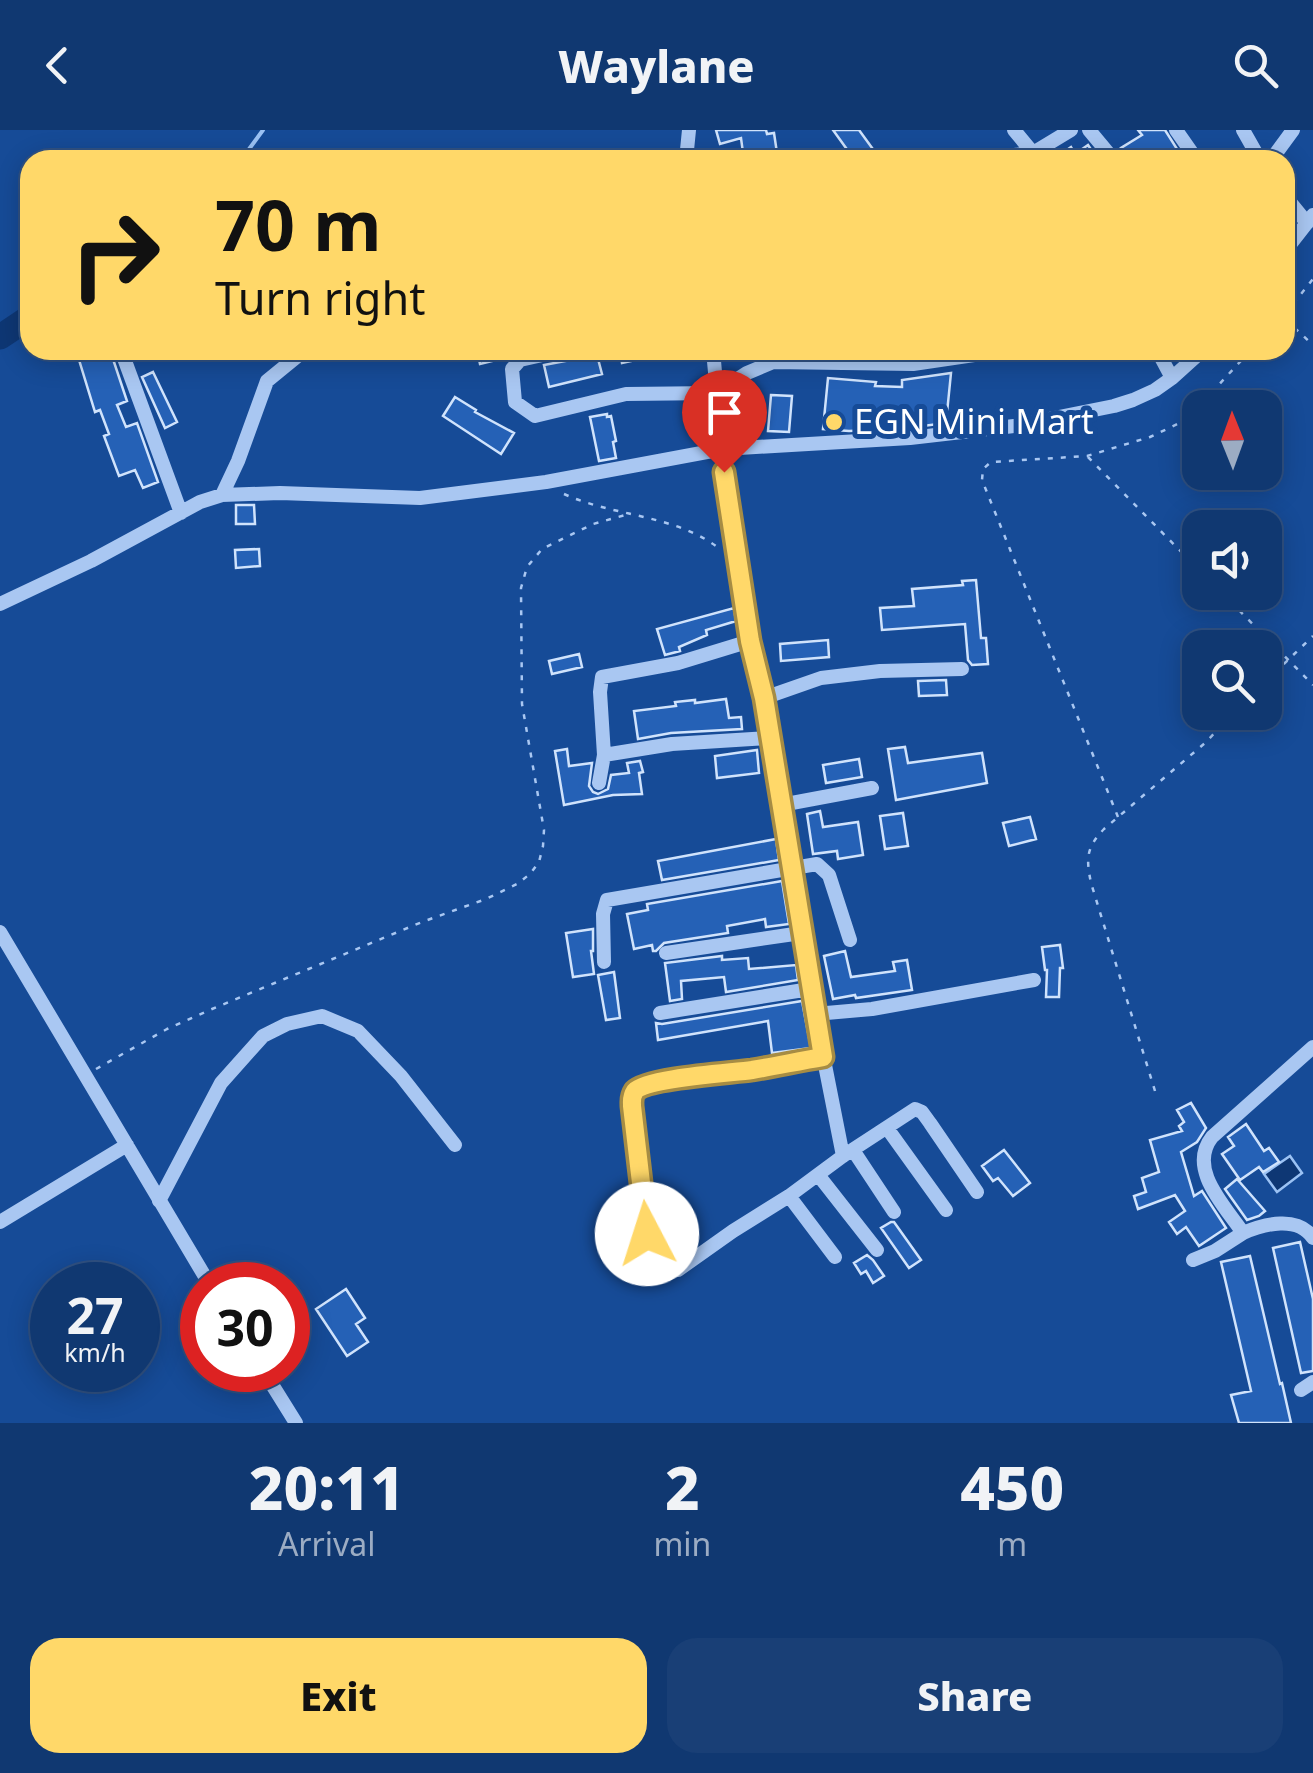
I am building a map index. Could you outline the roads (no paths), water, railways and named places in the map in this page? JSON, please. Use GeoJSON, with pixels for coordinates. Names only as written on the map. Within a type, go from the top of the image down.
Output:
{"type":"FeatureCollection","features":[{"type":"Feature","properties":{"kind":"street"},"geometry":{"type":"LineString","coordinates":[[1014,130],[1030,150]]}},
{"type":"Feature","properties":{"kind":"street"},"geometry":{"type":"LineString","coordinates":[[1043,150],[1071,130]]}},
{"type":"Feature","properties":{"kind":"street"},"geometry":{"type":"LineString","coordinates":[[1089,130],[1106,150]]}},
{"type":"Feature","properties":{"kind":"street"},"geometry":{"type":"LineString","coordinates":[[125,360],[181,512]]}},
{"type":"Feature","properties":{"kind":"street"},"geometry":{"type":"LineString","coordinates":[[222,495],[267,381],[293,360]]}},
{"type":"Feature","properties":{"kind":"street"},"geometry":{"type":"LineString","coordinates":[[520,360],[512,368],[515,402],[535,416],[626,394],[716,393],[772,362],[913,364],[940,360]]}},
{"type":"Feature","properties":{"kind":"street"},"geometry":{"type":"LineString","coordinates":[[714,360],[738,566],[764,698],[823,1057],[848,1153],[894,1212]]}},
{"type":"Feature","properties":{"kind":"street"},"geometry":{"type":"LineString","coordinates":[[1162,360],[1172,378]]}},
{"type":"Feature","properties":{"kind":"street"},"geometry":{"type":"LineString","coordinates":[[0,604],[90,562],[200,502],[222,495],[420,498],[546,482],[724,449],[910,438],[1014,426],[1114,406],[1144,395],[1192,360]]}},
{"type":"Feature","properties":{"kind":"street"},"geometry":{"type":"LineString","coordinates":[[599,783],[604,755],[602,677],[678,662],[750,641]]}},
{"type":"Feature","properties":{"kind":"street"},"geometry":{"type":"LineString","coordinates":[[764,698],[821,678],[880,671],[962,669]]}},
{"type":"Feature","properties":{"kind":"street"},"geometry":{"type":"LineString","coordinates":[[604,755],[672,744],[770,738]]}},
{"type":"Feature","properties":{"kind":"street"},"geometry":{"type":"LineString","coordinates":[[781,805],[872,788]]}},
{"type":"Feature","properties":{"kind":"street"},"geometry":{"type":"LineString","coordinates":[[604,962],[603,914],[607,900],[818,864],[826,870],[850,940]]}},
{"type":"Feature","properties":{"kind":"street"},"geometry":{"type":"LineString","coordinates":[[0,932],[196,1262]]}},
{"type":"Feature","properties":{"kind":"street"},"geometry":{"type":"LineString","coordinates":[[666,953],[801,933]]}},
{"type":"Feature","properties":{"kind":"street"},"geometry":{"type":"LineString","coordinates":[[816,1014],[1034,980]]}},
{"type":"Feature","properties":{"kind":"street"},"geometry":{"type":"LineString","coordinates":[[660,1013],[810,989]]}},
{"type":"Feature","properties":{"kind":"street"},"geometry":{"type":"LineString","coordinates":[[159,1201],[222,1084],[263,1036],[287,1024],[322,1016],[358,1031],[401,1076],[455,1145]]}},
{"type":"Feature","properties":{"kind":"street"},"geometry":{"type":"LineString","coordinates":[[1243,1233],[1209,1182],[1204,1152],[1212,1138],[1313,1047]]}},
{"type":"Feature","properties":{"kind":"street"},"geometry":{"type":"LineString","coordinates":[[823,1057],[667,1081],[640,1088],[632,1097],[651,1250],[655,1256],[678,1270],[918,1109],[977,1192]]}},
{"type":"Feature","properties":{"kind":"street"},"geometry":{"type":"LineString","coordinates":[[887,1128],[946,1210]]}},
{"type":"Feature","properties":{"kind":"street"},"geometry":{"type":"LineString","coordinates":[[0,1222],[126,1145]]}},
{"type":"Feature","properties":{"kind":"street"},"geometry":{"type":"LineString","coordinates":[[819,1176],[877,1250]]}},
{"type":"Feature","properties":{"kind":"street"},"geometry":{"type":"LineString","coordinates":[[790,1196],[836,1257]]}},
{"type":"Feature","properties":{"kind":"street"},"geometry":{"type":"LineString","coordinates":[[1192,1260],[1254,1229],[1292,1224],[1308,1230],[1313,1238]]}},
{"type":"Feature","properties":{"kind":"street"},"geometry":{"type":"LineString","coordinates":[[277,1392],[296,1423]]}},
{"type":"Feature","properties":{"kind":"water"},"geometry":{"type":"Polygon","coordinates":[[[1290,1156],[1302,1173],[1277,1192],[1264,1174],[1290,1156]]]}},
{"type":"Feature","properties":{"kind":"waterway"},"geometry":{"type":"LineString","coordinates":[[248,150],[263,130]]}},
{"type":"Feature","properties":{"kind":"waterway"},"geometry":{"type":"LineString","coordinates":[[0,337],[20,324]]}},
{"type":"Feature","properties":{"kind":"place","name":"EGN Mini Mart"},"geometry":{"type":"Point","coordinates":[834,422]}}]}
